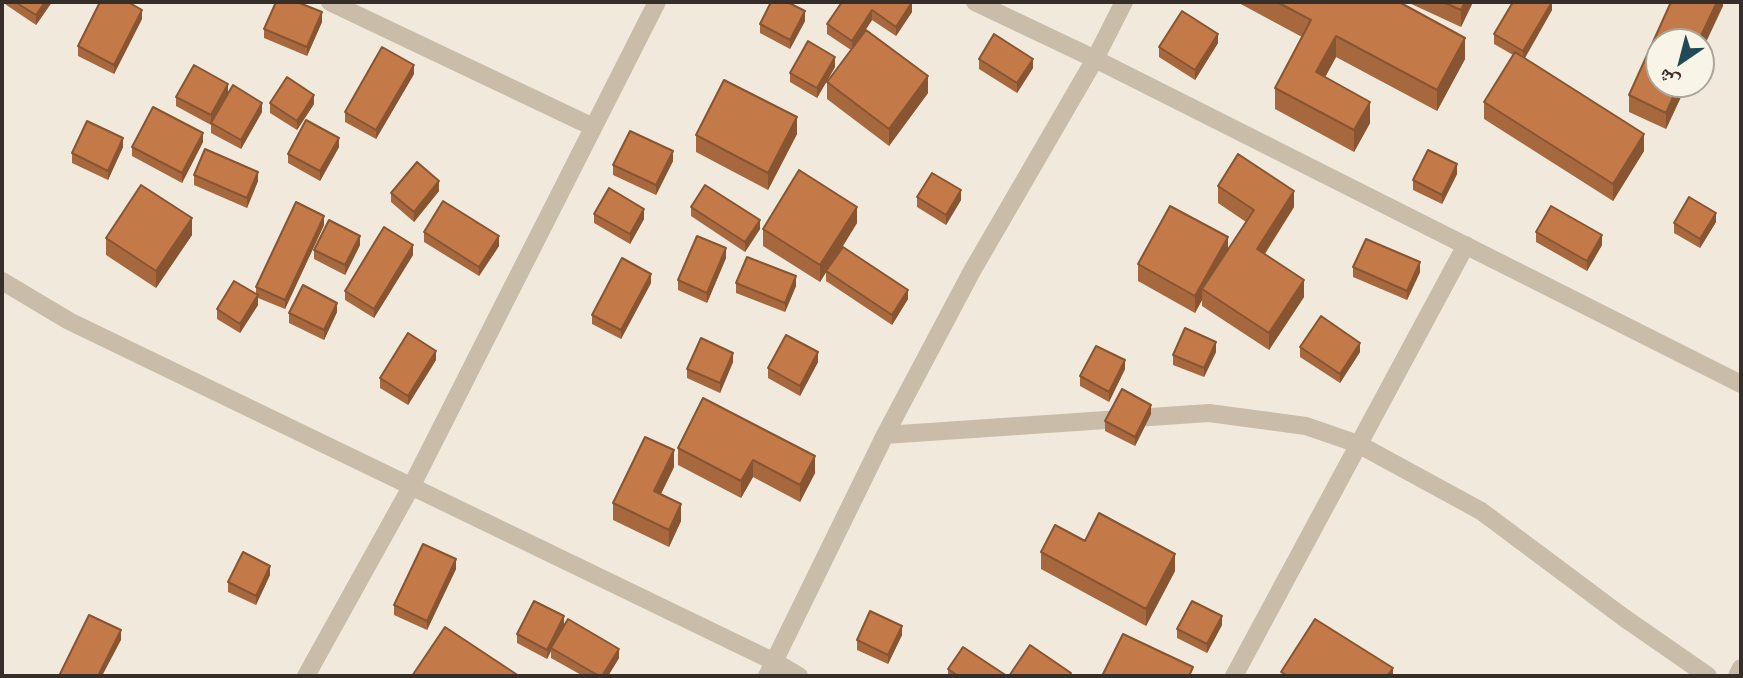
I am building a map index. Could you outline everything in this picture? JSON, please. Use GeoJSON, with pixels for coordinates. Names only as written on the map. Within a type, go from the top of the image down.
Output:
{"type":"FeatureCollection","features":[{"type":"Feature","properties":{"kind":"street"},"geometry":{"type":"LineString","coordinates":[[330,2],[593,127]]}},
{"type":"Feature","properties":{"kind":"street"},"geometry":{"type":"LineString","coordinates":[[306,676],[411,487],[657,2]]}},
{"type":"Feature","properties":{"kind":"street"},"geometry":{"type":"LineString","coordinates":[[975,2],[1095,58],[1741,384]]}},
{"type":"Feature","properties":{"kind":"street"},"geometry":{"type":"LineString","coordinates":[[771,669],[885,435],[972,271],[1095,58],[1124,2]]}},
{"type":"Feature","properties":{"kind":"street"},"geometry":{"type":"LineString","coordinates":[[1234,676],[1466,245]]}},
{"type":"Feature","properties":{"kind":"street"},"geometry":{"type":"LineString","coordinates":[[2,281],[69,321],[411,487],[771,669],[799,676]]}},
{"type":"Feature","properties":{"kind":"street"},"geometry":{"type":"LineString","coordinates":[[885,435],[1209,413],[1306,426],[1358,444],[1481,511],[1623,617],[1708,676]]}},
{"type":"Feature","properties":{"kind":"street"},"geometry":{"type":"LineString","coordinates":[[1737,676],[1741,668]]}},
{"type":"Feature","properties":{"kind":"building"},"geometry":{"type":"Polygon","coordinates":[[[15,2],[45,2],[36,15],[15,2]]]}},
{"type":"Feature","properties":{"kind":"building"},"geometry":{"type":"Polygon","coordinates":[[[100,2],[128,2],[142,10],[114,65],[78,46],[100,2]]]}},
{"type":"Feature","properties":{"kind":"building"},"geometry":{"type":"Polygon","coordinates":[[[276,2],[297,2],[322,12],[307,47],[264,29],[276,2]]]}},
{"type":"Feature","properties":{"kind":"building"},"geometry":{"type":"Polygon","coordinates":[[[771,2],[787,2],[805,11],[790,40],[760,24],[771,2]]]}},
{"type":"Feature","properties":{"kind":"building"},"geometry":{"type":"Polygon","coordinates":[[[842,2],[912,2],[896,27],[872,10],[852,41],[827,24],[842,2]]]}},
{"type":"Feature","properties":{"kind":"building"},"geometry":{"type":"Polygon","coordinates":[[[1277,2],[1399,2],[1465,38],[1437,90],[1336,36],[1316,72],[1370,102],[1354,130],[1275,88],[1311,20],[1277,2]]]}},
{"type":"Feature","properties":{"kind":"building"},"geometry":{"type":"Polygon","coordinates":[[[1443,2],[1465,2],[1461,10],[1443,2]]]}},
{"type":"Feature","properties":{"kind":"building"},"geometry":{"type":"Polygon","coordinates":[[[1513,2],[1552,2],[1523,51],[1494,34],[1513,2]]]}},
{"type":"Feature","properties":{"kind":"building"},"geometry":{"type":"Polygon","coordinates":[[[1671,2],[1717,2],[1705,28],[1659,28],[1671,2]]]}},
{"type":"Feature","properties":{"kind":"building"},"geometry":{"type":"Polygon","coordinates":[[[1182,11],[1218,34],[1195,70],[1159,47],[1182,11]]]}},
{"type":"Feature","properties":{"kind":"building"},"geometry":{"type":"Polygon","coordinates":[[[866,30],[928,76],[889,129],[827,82],[866,30]]]}},
{"type":"Feature","properties":{"kind":"building"},"geometry":{"type":"Polygon","coordinates":[[[994,34],[1033,59],[1017,83],[979,59],[994,34]]]}},
{"type":"Feature","properties":{"kind":"building"},"geometry":{"type":"Polygon","coordinates":[[[808,41],[835,57],[817,88],[790,73],[808,41]]]}},
{"type":"Feature","properties":{"kind":"building"},"geometry":{"type":"Polygon","coordinates":[[[382,47],[414,65],[376,130],[345,112],[382,47]]]}},
{"type":"Feature","properties":{"kind":"building"},"geometry":{"type":"Polygon","coordinates":[[[1515,52],[1644,134],[1613,184],[1484,102],[1515,52]]]}},
{"type":"Feature","properties":{"kind":"building"},"geometry":{"type":"Polygon","coordinates":[[[1645,60],[1645,98],[1673,98],[1666,113],[1629,95],[1645,60]]]}},
{"type":"Feature","properties":{"kind":"building"},"geometry":{"type":"Polygon","coordinates":[[[194,65],[228,84],[211,115],[176,97],[194,65]]]}},
{"type":"Feature","properties":{"kind":"building"},"geometry":{"type":"Polygon","coordinates":[[[287,77],[314,95],[297,121],[270,103],[287,77]]]}},
{"type":"Feature","properties":{"kind":"building"},"geometry":{"type":"Polygon","coordinates":[[[724,80],[797,117],[768,173],[696,135],[724,80]]]}},
{"type":"Feature","properties":{"kind":"building"},"geometry":{"type":"Polygon","coordinates":[[[233,85],[262,103],[241,140],[211,123],[233,85]]]}},
{"type":"Feature","properties":{"kind":"building"},"geometry":{"type":"Polygon","coordinates":[[[153,107],[203,133],[182,173],[132,147],[153,107]]]}},
{"type":"Feature","properties":{"kind":"building"},"geometry":{"type":"Polygon","coordinates":[[[306,120],[339,138],[320,171],[288,154],[306,120]]]}},
{"type":"Feature","properties":{"kind":"building"},"geometry":{"type":"Polygon","coordinates":[[[87,121],[123,138],[108,171],[72,153],[87,121]]]}},
{"type":"Feature","properties":{"kind":"building"},"geometry":{"type":"Polygon","coordinates":[[[630,131],[673,151],[656,185],[613,165],[630,131]]]}},
{"type":"Feature","properties":{"kind":"building"},"geometry":{"type":"Polygon","coordinates":[[[205,149],[258,172],[247,198],[194,175],[205,149]]]}},
{"type":"Feature","properties":{"kind":"building"},"geometry":{"type":"Polygon","coordinates":[[[1428,150],[1457,164],[1442,195],[1413,180],[1428,150]]]}},
{"type":"Feature","properties":{"kind":"building"},"geometry":{"type":"Polygon","coordinates":[[[1238,154],[1294,191],[1257,249],[1304,280],[1269,333],[1202,289],[1254,210],[1218,186],[1238,154]]]}},
{"type":"Feature","properties":{"kind":"building"},"geometry":{"type":"Polygon","coordinates":[[[417,162],[439,181],[414,212],[391,193],[417,162]]]}},
{"type":"Feature","properties":{"kind":"building"},"geometry":{"type":"Polygon","coordinates":[[[799,170],[857,207],[820,265],[763,229],[799,170]]]}},
{"type":"Feature","properties":{"kind":"building"},"geometry":{"type":"Polygon","coordinates":[[[932,173],[961,190],[946,215],[917,197],[932,173]]]}},
{"type":"Feature","properties":{"kind":"building"},"geometry":{"type":"Polygon","coordinates":[[[141,185],[192,218],[156,271],[106,238],[141,185]]]}},
{"type":"Feature","properties":{"kind":"building"},"geometry":{"type":"Polygon","coordinates":[[[705,185],[760,220],[745,242],[691,207],[705,185]]]}},
{"type":"Feature","properties":{"kind":"building"},"geometry":{"type":"Polygon","coordinates":[[[609,188],[644,209],[630,234],[594,214],[609,188]]]}},
{"type":"Feature","properties":{"kind":"building"},"geometry":{"type":"Polygon","coordinates":[[[1689,197],[1716,213],[1700,239],[1674,223],[1689,197]]]}},
{"type":"Feature","properties":{"kind":"building"},"geometry":{"type":"Polygon","coordinates":[[[443,201],[499,236],[479,267],[424,232],[443,201]]]}},
{"type":"Feature","properties":{"kind":"building"},"geometry":{"type":"Polygon","coordinates":[[[296,202],[324,216],[285,300],[256,287],[296,202]]]}},
{"type":"Feature","properties":{"kind":"building"},"geometry":{"type":"Polygon","coordinates":[[[1170,206],[1228,237],[1195,296],[1138,264],[1170,206]]]}},
{"type":"Feature","properties":{"kind":"building"},"geometry":{"type":"Polygon","coordinates":[[[1551,206],[1602,235],[1587,261],[1536,232],[1551,206]]]}},
{"type":"Feature","properties":{"kind":"building"},"geometry":{"type":"Polygon","coordinates":[[[329,220],[360,236],[345,265],[314,250],[329,220]]]}},
{"type":"Feature","properties":{"kind":"building"},"geometry":{"type":"Polygon","coordinates":[[[384,227],[413,245],[374,309],[345,291],[384,227]]]}},
{"type":"Feature","properties":{"kind":"building"},"geometry":{"type":"Polygon","coordinates":[[[697,236],[726,248],[707,293],[678,280],[697,236]]]}},
{"type":"Feature","properties":{"kind":"building"},"geometry":{"type":"Polygon","coordinates":[[[1366,239],[1420,262],[1407,291],[1353,267],[1366,239]]]}},
{"type":"Feature","properties":{"kind":"building"},"geometry":{"type":"Polygon","coordinates":[[[843,247],[908,290],[892,315],[826,271],[843,247]]]}},
{"type":"Feature","properties":{"kind":"building"},"geometry":{"type":"Polygon","coordinates":[[[747,257],[796,276],[785,303],[736,283],[747,257]]]}},
{"type":"Feature","properties":{"kind":"building"},"geometry":{"type":"Polygon","coordinates":[[[622,258],[651,274],[621,330],[592,315],[622,258]]]}},
{"type":"Feature","properties":{"kind":"building"},"geometry":{"type":"Polygon","coordinates":[[[234,281],[258,295],[240,324],[217,309],[234,281]]]}},
{"type":"Feature","properties":{"kind":"building"},"geometry":{"type":"Polygon","coordinates":[[[303,285],[337,303],[324,330],[289,313],[303,285]]]}},
{"type":"Feature","properties":{"kind":"building"},"geometry":{"type":"Polygon","coordinates":[[[1321,316],[1360,343],[1340,374],[1300,347],[1321,316]]]}},
{"type":"Feature","properties":{"kind":"building"},"geometry":{"type":"Polygon","coordinates":[[[1185,328],[1216,342],[1204,368],[1173,355],[1185,328]]]}},
{"type":"Feature","properties":{"kind":"building"},"geometry":{"type":"Polygon","coordinates":[[[408,333],[436,351],[408,396],[380,378],[408,333]]]}},
{"type":"Feature","properties":{"kind":"building"},"geometry":{"type":"Polygon","coordinates":[[[786,335],[818,352],[800,386],[768,368],[786,335]]]}},
{"type":"Feature","properties":{"kind":"building"},"geometry":{"type":"Polygon","coordinates":[[[701,338],[733,353],[720,383],[687,369],[701,338]]]}},
{"type":"Feature","properties":{"kind":"building"},"geometry":{"type":"Polygon","coordinates":[[[1096,346],[1125,360],[1109,392],[1080,376],[1096,346]]]}},
{"type":"Feature","properties":{"kind":"building"},"geometry":{"type":"Polygon","coordinates":[[[1122,389],[1151,405],[1135,437],[1105,421],[1122,389]]]}},
{"type":"Feature","properties":{"kind":"building"},"geometry":{"type":"Polygon","coordinates":[[[703,398],[815,456],[800,485],[753,460],[741,481],[678,448],[703,398]]]}},
{"type":"Feature","properties":{"kind":"building"},"geometry":{"type":"Polygon","coordinates":[[[645,437],[674,450],[654,491],[681,504],[669,530],[613,503],[645,437]]]}},
{"type":"Feature","properties":{"kind":"building"},"geometry":{"type":"Polygon","coordinates":[[[1099,513],[1175,554],[1146,609],[1041,552],[1055,525],[1085,541],[1099,513]]]}},
{"type":"Feature","properties":{"kind":"building"},"geometry":{"type":"Polygon","coordinates":[[[423,544],[456,559],[427,621],[394,605],[423,544]]]}},
{"type":"Feature","properties":{"kind":"building"},"geometry":{"type":"Polygon","coordinates":[[[243,552],[270,566],[256,596],[228,582],[243,552]]]}},
{"type":"Feature","properties":{"kind":"building"},"geometry":{"type":"Polygon","coordinates":[[[534,601],[564,616],[547,650],[517,634],[534,601]]]}},
{"type":"Feature","properties":{"kind":"building"},"geometry":{"type":"Polygon","coordinates":[[[1192,601],[1222,616],[1207,644],[1177,629],[1192,601]]]}},
{"type":"Feature","properties":{"kind":"building"},"geometry":{"type":"Polygon","coordinates":[[[870,611],[902,626],[888,655],[857,640],[870,611]]]}},
{"type":"Feature","properties":{"kind":"building"},"geometry":{"type":"Polygon","coordinates":[[[89,615],[121,630],[98,676],[59,676],[89,615]]]}},
{"type":"Feature","properties":{"kind":"building"},"geometry":{"type":"Polygon","coordinates":[[[568,619],[619,649],[602,676],[551,648],[568,619]]]}},
{"type":"Feature","properties":{"kind":"building"},"geometry":{"type":"Polygon","coordinates":[[[1315,619],[1393,668],[1387,676],[1288,676],[1281,672],[1315,619]]]}},
{"type":"Feature","properties":{"kind":"building"},"geometry":{"type":"Polygon","coordinates":[[[445,627],[519,676],[412,676],[445,627]]]}},
{"type":"Feature","properties":{"kind":"building"},"geometry":{"type":"Polygon","coordinates":[[[1123,634],[1193,667],[1189,676],[1102,676],[1123,634]]]}},
{"type":"Feature","properties":{"kind":"building"},"geometry":{"type":"Polygon","coordinates":[[[1030,645],[1071,673],[1069,676],[1009,676],[1030,645]]]}},
{"type":"Feature","properties":{"kind":"building"},"geometry":{"type":"Polygon","coordinates":[[[963,647],[1007,676],[958,676],[948,669],[963,647]]]}}]}
